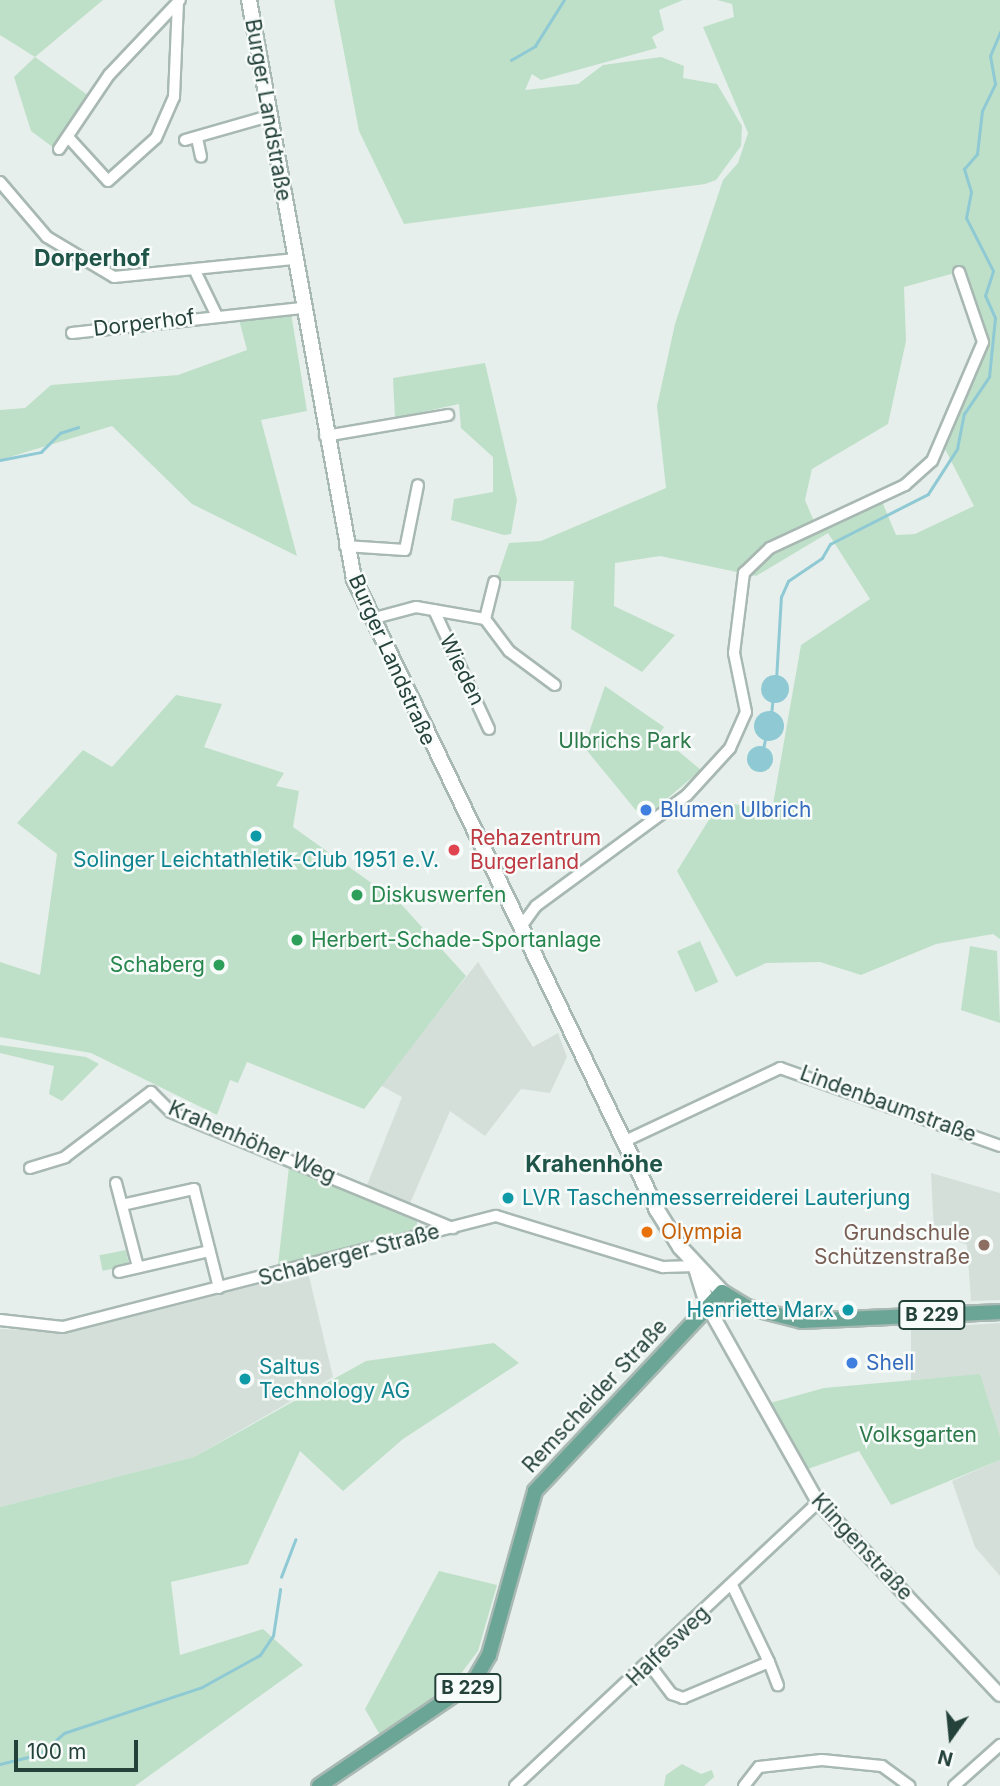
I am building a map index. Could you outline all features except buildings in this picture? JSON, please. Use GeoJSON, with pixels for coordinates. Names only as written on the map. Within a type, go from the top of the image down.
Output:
{"type":"FeatureCollection","features":[{"type":"Feature","properties":{"kind":"main road","name":"Burger Landstraße"},"geometry":{"type":"LineString","coordinates":[[249,0],[345,546],[371,619],[664,1223],[695,1266],[722,1292]]}},
{"type":"Feature","properties":{"kind":"main road","name":"Burger Landstraße"},"geometry":{"type":"LineString","coordinates":[[695,1266],[708,1307]]}},
{"type":"Feature","properties":{"kind":"main road","name":"Remscheider Straße"},"geometry":{"type":"LineString","coordinates":[[319,1786],[474,1681],[489,1655],[536,1491],[722,1292]]}},
{"type":"Feature","properties":{"kind":"main road","name":"B 229"},"geometry":{"type":"LineString","coordinates":[[722,1292],[747,1307],[802,1321],[1000,1312]]}},
{"type":"Feature","properties":{"kind":"street"},"geometry":{"type":"LineString","coordinates":[[60,149],[109,75],[179,0]]}},
{"type":"Feature","properties":{"kind":"street"},"geometry":{"type":"LineString","coordinates":[[68,137],[108,181],[156,138],[174,97],[179,0]]}},
{"type":"Feature","properties":{"kind":"street"},"geometry":{"type":"LineString","coordinates":[[185,140],[269,116]]}},
{"type":"Feature","properties":{"kind":"street"},"geometry":{"type":"LineString","coordinates":[[197,138],[201,157]]}},
{"type":"Feature","properties":{"kind":"street","name":"Dorperhof"},"geometry":{"type":"LineString","coordinates":[[0,182],[47,237],[107,275],[196,273],[293,259]]}},
{"type":"Feature","properties":{"kind":"street"},"geometry":{"type":"LineString","coordinates":[[519,928],[536,906],[687,795],[735,740],[747,701],[734,653],[744,573],[770,548],[905,485],[932,461],[983,342],[959,272]]}},
{"type":"Feature","properties":{"kind":"street","name":"Dorperhof"},"geometry":{"type":"LineString","coordinates":[[196,273],[216,314]]}},
{"type":"Feature","properties":{"kind":"street","name":"Dorperhof"},"geometry":{"type":"LineString","coordinates":[[72,333],[216,314],[302,307]]}},
{"type":"Feature","properties":{"kind":"street"},"geometry":{"type":"LineString","coordinates":[[324,437],[448,415]]}},
{"type":"Feature","properties":{"kind":"street"},"geometry":{"type":"LineString","coordinates":[[345,546],[405,550],[418,485]]}},
{"type":"Feature","properties":{"kind":"street","name":"Wieden"},"geometry":{"type":"LineString","coordinates":[[485,619],[494,582]]}},
{"type":"Feature","properties":{"kind":"street","name":"Wieden"},"geometry":{"type":"LineString","coordinates":[[371,619],[407,608],[485,619],[509,651],[555,685]]}},
{"type":"Feature","properties":{"kind":"street","name":"Wieden"},"geometry":{"type":"LineString","coordinates":[[434,610],[489,729]]}},
{"type":"Feature","properties":{"kind":"street","name":"Lindenbaumstraße"},"geometry":{"type":"LineString","coordinates":[[623,1142],[787,1068],[1000,1146]]}},
{"type":"Feature","properties":{"kind":"street","name":"Krahenhöher Weg"},"geometry":{"type":"LineString","coordinates":[[30,1168],[65,1157],[151,1092],[171,1112],[453,1228]]}},
{"type":"Feature","properties":{"kind":"street"},"geometry":{"type":"LineString","coordinates":[[116,1183],[138,1268]]}},
{"type":"Feature","properties":{"kind":"street"},"geometry":{"type":"LineString","coordinates":[[122,1205],[194,1189],[219,1288]]}},
{"type":"Feature","properties":{"kind":"street","name":"Schaberger Straße"},"geometry":{"type":"LineString","coordinates":[[0,1320],[63,1327],[501,1216],[663,1267],[695,1266]]}},
{"type":"Feature","properties":{"kind":"street"},"geometry":{"type":"LineString","coordinates":[[119,1272],[209,1251]]}},
{"type":"Feature","properties":{"kind":"street","name":"Klingenstraße"},"geometry":{"type":"LineString","coordinates":[[708,1307],[818,1502],[1000,1695]]}},
{"type":"Feature","properties":{"kind":"street","name":"Halfesweg"},"geometry":{"type":"LineString","coordinates":[[515,1786],[649,1664],[818,1502]]}},
{"type":"Feature","properties":{"kind":"street"},"geometry":{"type":"LineString","coordinates":[[732,1585],[778,1685]]}},
{"type":"Feature","properties":{"kind":"street"},"geometry":{"type":"LineString","coordinates":[[649,1664],[672,1694],[685,1698],[769,1662]]}},
{"type":"Feature","properties":{"kind":"street"},"geometry":{"type":"LineString","coordinates":[[954,1786],[1000,1745]]}},
{"type":"Feature","properties":{"kind":"street"},"geometry":{"type":"LineString","coordinates":[[744,1786],[759,1767],[822,1759],[882,1766],[910,1786]]}},
{"type":"Feature","properties":{"kind":"shaded area"},"geometry":{"type":"Polygon","coordinates":[[[478,962],[533,1047],[558,1033],[567,1057],[550,1093],[521,1089],[485,1136],[450,1111],[408,1208],[365,1190],[402,1097],[380,1085],[478,962]]]}},
{"type":"Feature","properties":{"kind":"shaded area"},"geometry":{"type":"Polygon","coordinates":[[[931,1173],[1000,1193],[1000,1300],[971,1301],[967,1245],[934,1232],[931,1173]]]}},
{"type":"Feature","properties":{"kind":"shaded area"},"geometry":{"type":"Polygon","coordinates":[[[308,1272],[333,1377],[194,1457],[0,1507],[0,1329],[72,1332],[308,1272]]]}},
{"type":"Feature","properties":{"kind":"shaded area"},"geometry":{"type":"Polygon","coordinates":[[[1000,1323],[1000,1436],[980,1375],[911,1380],[911,1329],[1000,1323]]]}},
{"type":"Feature","properties":{"kind":"shaded area"},"geometry":{"type":"Polygon","coordinates":[[[1000,1460],[1000,1576],[975,1547],[952,1481],[1000,1460]]]}},
{"type":"Feature","properties":{"kind":"green space"},"geometry":{"type":"Polygon","coordinates":[[[0,0],[103,0],[35,57],[0,35],[0,0]]]}},
{"type":"Feature","properties":{"kind":"green space"},"geometry":{"type":"Polygon","coordinates":[[[334,0],[683,0],[659,10],[664,30],[652,37],[657,48],[541,80],[532,74],[525,90],[578,84],[603,65],[661,57],[684,66],[683,78],[717,84],[742,126],[741,146],[716,180],[705,184],[404,224],[359,131],[334,0]]]}},
{"type":"Feature","properties":{"kind":"green space"},"geometry":{"type":"Polygon","coordinates":[[[717,0],[1000,0],[1000,939],[993,934],[936,944],[861,975],[820,962],[766,963],[736,977],[677,871],[720,802],[772,810],[801,645],[870,599],[828,533],[756,576],[660,556],[615,563],[614,606],[675,635],[642,672],[571,629],[574,581],[496,581],[509,543],[541,541],[666,488],[657,406],[675,324],[723,180],[738,163],[748,133],[703,27],[734,17],[732,4],[717,0]],[[962,271],[904,287],[906,341],[888,424],[812,469],[805,500],[816,526],[881,499],[896,535],[915,534],[974,506],[943,445],[986,339],[962,271]]]}},
{"type":"Feature","properties":{"kind":"green space"},"geometry":{"type":"Polygon","coordinates":[[[35,57],[89,96],[54,148],[31,131],[14,77],[35,57]]]}},
{"type":"Feature","properties":{"kind":"green space"},"geometry":{"type":"Polygon","coordinates":[[[291,313],[307,411],[261,420],[297,556],[192,504],[112,426],[0,460],[0,410],[25,408],[51,385],[178,375],[247,350],[238,316],[291,313]]]}},
{"type":"Feature","properties":{"kind":"green space"},"geometry":{"type":"Polygon","coordinates":[[[485,363],[517,500],[511,534],[504,535],[451,520],[454,499],[493,492],[493,457],[461,428],[459,404],[395,418],[393,378],[485,363]]]}},
{"type":"Feature","properties":{"kind":"green space","name":"Ulbrichs Park"},"geometry":{"type":"Polygon","coordinates":[[[605,686],[664,727],[659,735],[701,770],[643,819],[584,747],[605,686]]]}},
{"type":"Feature","properties":{"kind":"green space","name":"Herbert-Schade-Sportanlage"},"geometry":{"type":"Polygon","coordinates":[[[176,695],[222,704],[204,747],[284,773],[276,786],[299,791],[293,827],[401,904],[466,976],[364,1109],[247,1062],[238,1083],[230,1080],[217,1115],[91,1053],[0,1037],[0,962],[40,975],[57,854],[17,823],[83,750],[112,767],[176,695]]]}},
{"type":"Feature","properties":{"kind":"green space"},"geometry":{"type":"Polygon","coordinates":[[[700,941],[718,982],[695,992],[677,951],[700,941]]]}},
{"type":"Feature","properties":{"kind":"green space"},"geometry":{"type":"Polygon","coordinates":[[[970,946],[997,951],[1000,1023],[961,1010],[970,946]]]}},
{"type":"Feature","properties":{"kind":"green space"},"geometry":{"type":"Polygon","coordinates":[[[0,1045],[86,1057],[99,1064],[62,1101],[49,1094],[54,1066],[0,1053],[0,1045]]]}},
{"type":"Feature","properties":{"kind":"green space"},"geometry":{"type":"Polygon","coordinates":[[[289,1167],[417,1215],[417,1230],[278,1265],[289,1167]]]}},
{"type":"Feature","properties":{"kind":"green space"},"geometry":{"type":"Polygon","coordinates":[[[126,1250],[129,1266],[103,1271],[99,1255],[126,1250]]]}},
{"type":"Feature","properties":{"kind":"green space"},"geometry":{"type":"Polygon","coordinates":[[[494,1343],[519,1363],[403,1439],[343,1491],[300,1451],[248,1564],[171,1582],[180,1655],[263,1629],[303,1665],[135,1786],[0,1786],[0,1507],[194,1457],[366,1361],[494,1343]]]}},
{"type":"Feature","properties":{"kind":"green space","name":"Volksgarten"},"geometry":{"type":"Polygon","coordinates":[[[980,1374],[1000,1436],[1000,1460],[891,1505],[859,1451],[805,1470],[770,1403],[824,1388],[980,1374]]]}},
{"type":"Feature","properties":{"kind":"green space"},"geometry":{"type":"Polygon","coordinates":[[[439,1571],[497,1585],[478,1651],[444,1696],[380,1735],[365,1709],[439,1571]]]}},
{"type":"Feature","properties":{"kind":"green space"},"geometry":{"type":"Polygon","coordinates":[[[682,1764],[701,1774],[712,1770],[714,1777],[704,1786],[664,1786],[666,1775],[682,1764]]]}},
{"type":"Feature","properties":{"kind":"water"},"geometry":{"type":"Polygon","coordinates":[[[775,675],[785,679],[789,689],[785,699],[775,703],[765,699],[761,689],[765,679],[775,675]]]}},
{"type":"Feature","properties":{"kind":"water"},"geometry":{"type":"Polygon","coordinates":[[[769,711],[780,715],[784,726],[780,737],[769,741],[758,737],[754,726],[758,715],[769,711]]]}},
{"type":"Feature","properties":{"kind":"water"},"geometry":{"type":"Polygon","coordinates":[[[760,746],[769,750],[773,759],[769,768],[760,772],[751,768],[747,759],[751,750],[760,746]]]}},
{"type":"Feature","properties":{"kind":"waterway"},"geometry":{"type":"LineString","coordinates":[[511,60],[535,46],[564,0]]}},
{"type":"Feature","properties":{"kind":"waterway"},"geometry":{"type":"LineString","coordinates":[[776,680],[781,597],[788,581],[822,558],[830,544],[928,494],[957,449],[964,414],[989,377],[995,318],[985,296],[993,271],[966,218],[971,192],[964,169],[977,154],[982,111],[995,84],[990,56],[1000,32]]}},
{"type":"Feature","properties":{"kind":"waterway"},"geometry":{"type":"LineString","coordinates":[[0,460],[41,452],[60,433],[78,427]]}},
{"type":"Feature","properties":{"kind":"waterway"},"geometry":{"type":"LineString","coordinates":[[771,715],[773,697]]}},
{"type":"Feature","properties":{"kind":"waterway"},"geometry":{"type":"LineString","coordinates":[[763,749],[766,735]]}},
{"type":"Feature","properties":{"kind":"waterway"},"geometry":{"type":"LineString","coordinates":[[281,1577],[295,1540]]}},
{"type":"Feature","properties":{"kind":"waterway"},"geometry":{"type":"LineString","coordinates":[[0,1764],[40,1754],[64,1733],[202,1687],[260,1655],[273,1636],[280,1590]]}},
{"type":"Feature","properties":{"kind":"place","name":"Blumen Ulbrich"},"geometry":{"type":"Point","coordinates":[646,810]}},
{"type":"Feature","properties":{"kind":"place","name":"Solinger Leichtathletik-Club 1951 e.V."},"geometry":{"type":"Point","coordinates":[256,836]}},
{"type":"Feature","properties":{"kind":"place","name":"Rehazentrum Burgerland"},"geometry":{"type":"Point","coordinates":[454,850]}},
{"type":"Feature","properties":{"kind":"place","name":"Diskuswerfen"},"geometry":{"type":"Point","coordinates":[357,895]}},
{"type":"Feature","properties":{"kind":"place","name":"Herbert-Schade-Sportanlage"},"geometry":{"type":"Point","coordinates":[297,940]}},
{"type":"Feature","properties":{"kind":"place","name":"Schaberg"},"geometry":{"type":"Point","coordinates":[219,965]}},
{"type":"Feature","properties":{"kind":"place","name":"LVR Taschenmesserreiderei Lauterjung"},"geometry":{"type":"Point","coordinates":[508,1198]}},
{"type":"Feature","properties":{"kind":"place","name":"Olympia"},"geometry":{"type":"Point","coordinates":[647,1232]}},
{"type":"Feature","properties":{"kind":"place","name":"Grundschule Schützenstraße"},"geometry":{"type":"Point","coordinates":[984,1245]}},
{"type":"Feature","properties":{"kind":"place","name":"Henriette Marx"},"geometry":{"type":"Point","coordinates":[848,1310]}},
{"type":"Feature","properties":{"kind":"place","name":"Shell"},"geometry":{"type":"Point","coordinates":[852,1363]}},
{"type":"Feature","properties":{"kind":"place","name":"Saltus Technology AG"},"geometry":{"type":"Point","coordinates":[245,1379]}},
{"type":"Feature","properties":{"kind":"district","name":"Dorperhof"},"geometry":{"type":"Point","coordinates":[92,258]}},
{"type":"Feature","properties":{"kind":"district","name":"Krahenhöhe"},"geometry":{"type":"Point","coordinates":[594,1164]}}]}
